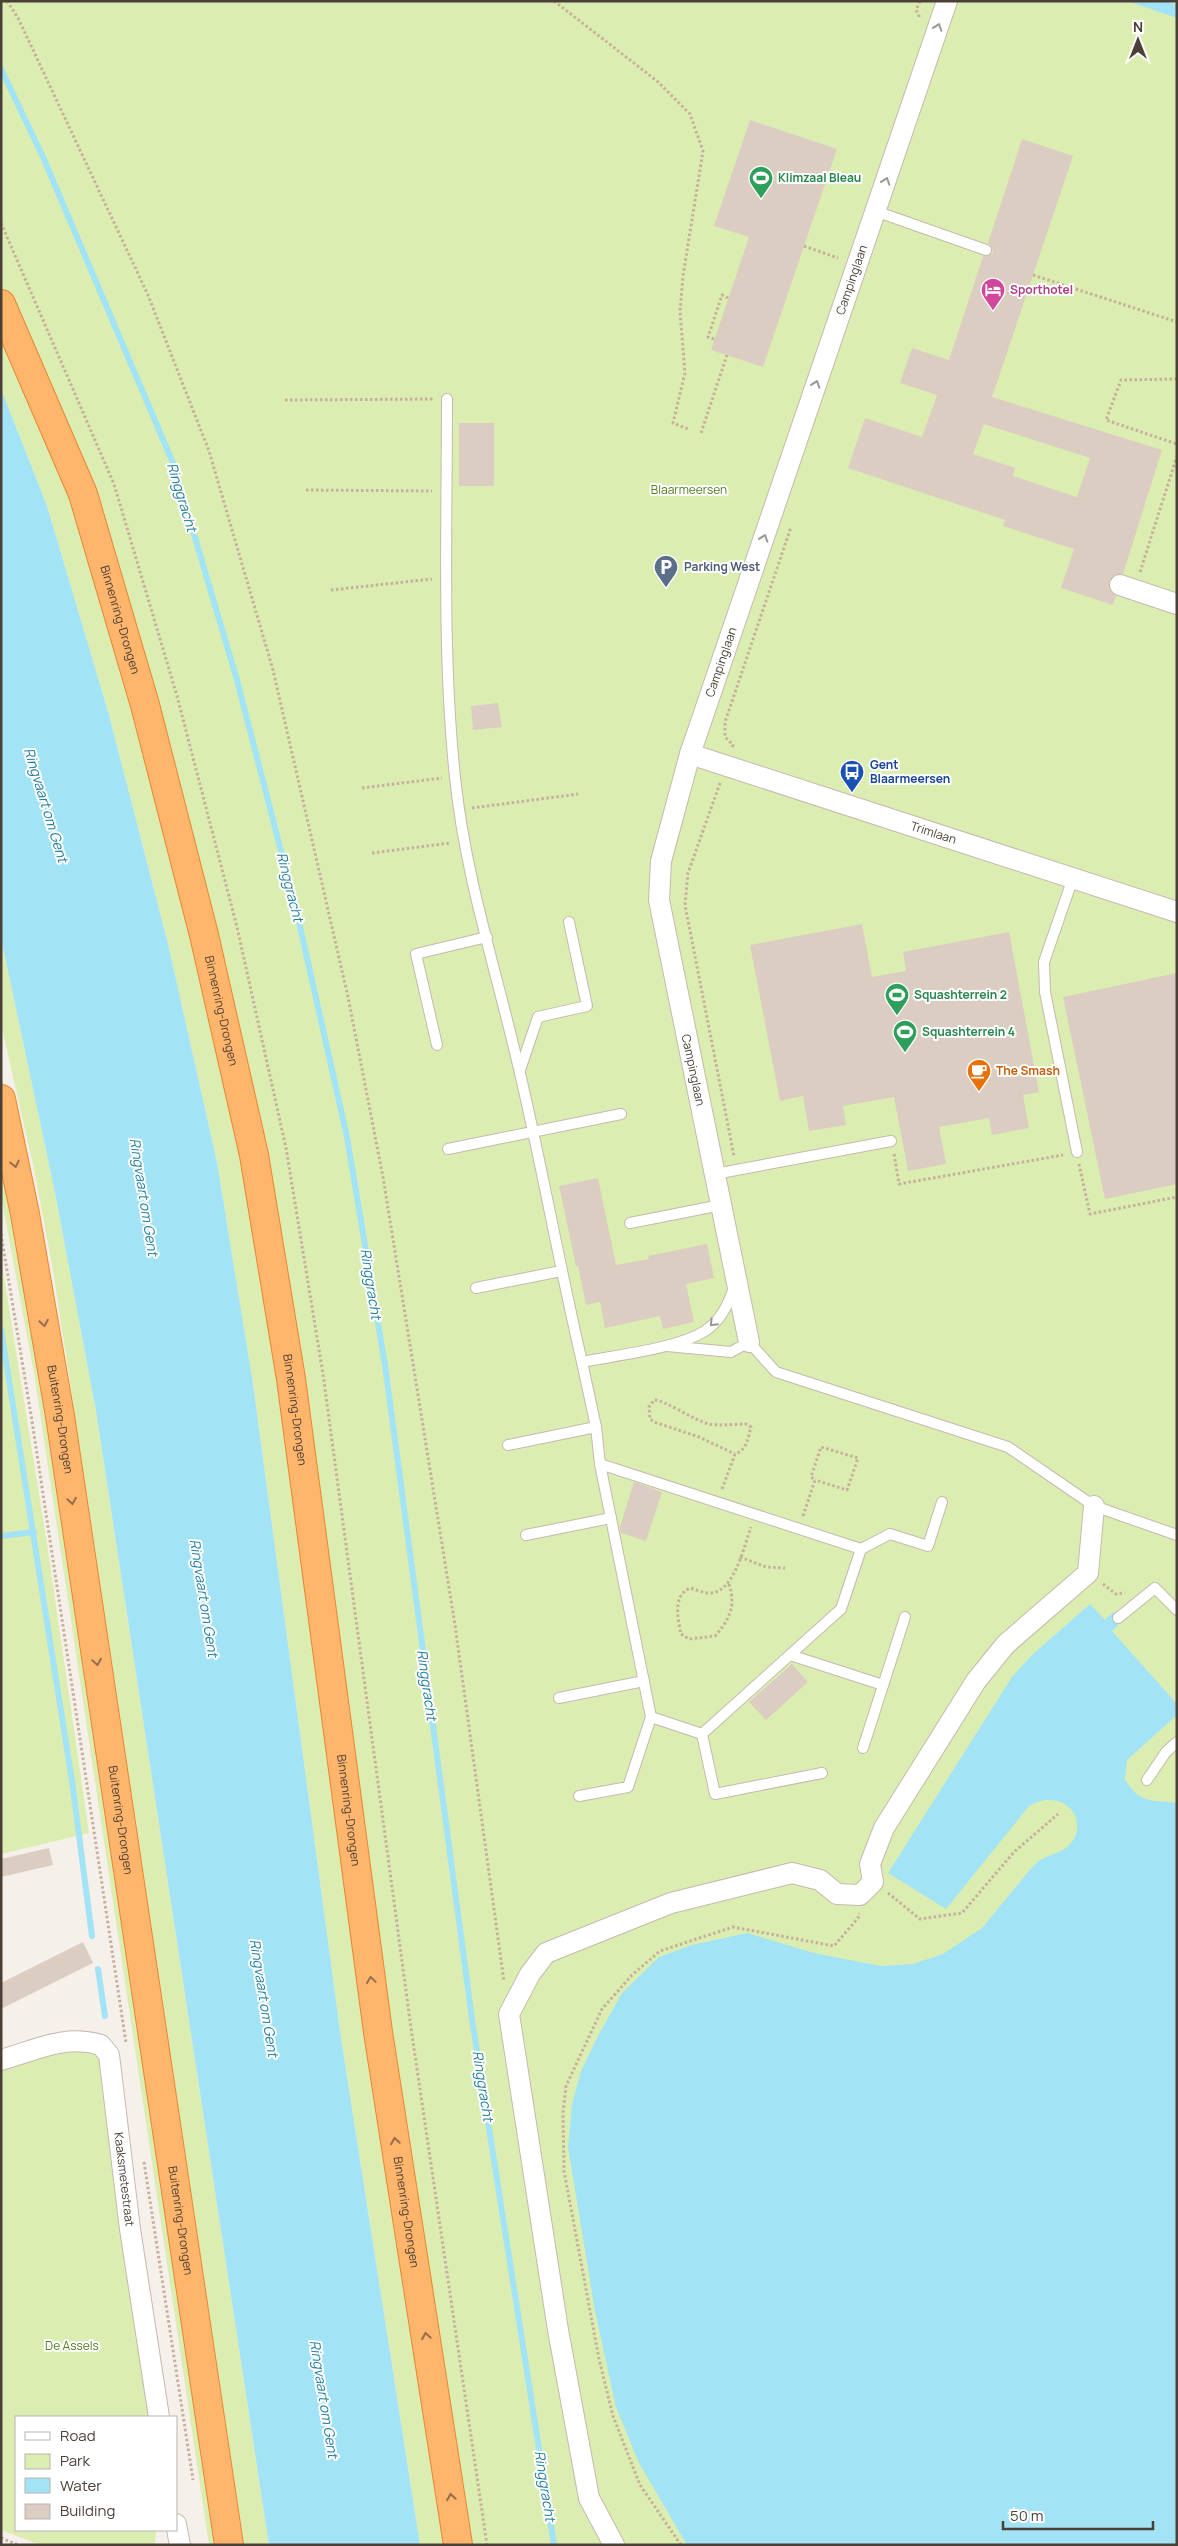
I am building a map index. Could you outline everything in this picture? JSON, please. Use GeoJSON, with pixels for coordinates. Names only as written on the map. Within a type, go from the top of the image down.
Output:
{"type":"FeatureCollection","features":[{"type":"Feature","properties":{"kind":"highway","name":"Binnenring-Drongen"},"geometry":{"type":"LineString","coordinates":[[1,304],[83,494],[92,523],[145,705],[165,782],[204,935],[254,1155],[291,1379],[378,2032],[458,2545]]}},
{"type":"Feature","properties":{"kind":"highway","name":"Buitenring-Drongen"},"geometry":{"type":"LineString","coordinates":[[1,1099],[25,1214],[60,1416],[230,2545]]}},
{"type":"Feature","properties":{"kind":"street","name":"Campinglaan"},"geometry":{"type":"LineString","coordinates":[[749,1342],[659,900],[661,861],[690,754],[947,1]]}},
{"type":"Feature","properties":{"kind":"street"},"geometry":{"type":"LineString","coordinates":[[1127,587],[1177,604]]}},
{"type":"Feature","properties":{"kind":"street","name":"Trimlaan"},"geometry":{"type":"LineString","coordinates":[[690,754],[1177,912]]}},
{"type":"Feature","properties":{"kind":"street"},"geometry":{"type":"LineString","coordinates":[[614,2545],[589,2498],[558,2330],[509,2014],[530,1974],[546,1952],[671,1903],[792,1873],[820,1880],[837,1894],[867,1889],[870,1864],[884,1828],[976,1681],[1006,1644],[1088,1573],[1094,1506]]}},
{"type":"Feature","properties":{"kind":"street","name":"Kaaksmetestraat"},"geometry":{"type":"LineString","coordinates":[[1,2060],[46,2046],[75,2040],[101,2046],[109,2055],[130,2229],[159,2416]]}},
{"type":"Feature","properties":{"kind":"street"},"geometry":{"type":"LineString","coordinates":[[177,2531],[180,2545]]}},
{"type":"Feature","properties":{"kind":"lane"},"geometry":{"type":"LineString","coordinates":[[875,211],[986,250]]}},
{"type":"Feature","properties":{"kind":"lane"},"geometry":{"type":"LineString","coordinates":[[447,399],[448,577],[455,776],[459,810],[487,937],[520,1071],[561,1271],[596,1427],[600,1464],[651,1717],[628,1787],[579,1796]]}},
{"type":"Feature","properties":{"kind":"lane"},"geometry":{"type":"LineString","coordinates":[[1073,878],[1044,960],[1044,992],[1076,1152]]}},
{"type":"Feature","properties":{"kind":"lane"},"geometry":{"type":"LineString","coordinates":[[520,1071],[538,1016],[587,1006],[569,922]]}},
{"type":"Feature","properties":{"kind":"lane"},"geometry":{"type":"LineString","coordinates":[[437,1045],[416,954],[487,937]]}},
{"type":"Feature","properties":{"kind":"lane"},"geometry":{"type":"LineString","coordinates":[[448,1149],[621,1114]]}},
{"type":"Feature","properties":{"kind":"lane"},"geometry":{"type":"LineString","coordinates":[[715,1174],[892,1141]]}},
{"type":"Feature","properties":{"kind":"lane"},"geometry":{"type":"LineString","coordinates":[[630,1223],[721,1205]]}},
{"type":"Feature","properties":{"kind":"lane"},"geometry":{"type":"LineString","coordinates":[[476,1288],[561,1271]]}},
{"type":"Feature","properties":{"kind":"lane"},"geometry":{"type":"LineString","coordinates":[[582,1362],[661,1346],[688,1339],[706,1330],[723,1314],[731,1299],[736,1281]]}},
{"type":"Feature","properties":{"kind":"lane"},"geometry":{"type":"LineString","coordinates":[[661,1346],[731,1352],[749,1342],[776,1372],[1008,1447],[1094,1506],[1177,1534]]}},
{"type":"Feature","properties":{"kind":"lane"},"geometry":{"type":"LineString","coordinates":[[508,1444],[596,1427]]}},
{"type":"Feature","properties":{"kind":"lane"},"geometry":{"type":"LineString","coordinates":[[600,1464],[861,1549]]}},
{"type":"Feature","properties":{"kind":"lane"},"geometry":{"type":"LineString","coordinates":[[702,1734],[841,1609],[861,1549],[890,1534],[928,1546],[942,1502]]}},
{"type":"Feature","properties":{"kind":"lane"},"geometry":{"type":"LineString","coordinates":[[526,1535],[611,1518]]}},
{"type":"Feature","properties":{"kind":"lane"},"geometry":{"type":"LineString","coordinates":[[1118,1618],[1155,1588],[1177,1610]]}},
{"type":"Feature","properties":{"kind":"lane"},"geometry":{"type":"LineString","coordinates":[[863,1748],[905,1617]]}},
{"type":"Feature","properties":{"kind":"lane"},"geometry":{"type":"LineString","coordinates":[[790,1655],[883,1685]]}},
{"type":"Feature","properties":{"kind":"lane"},"geometry":{"type":"LineString","coordinates":[[559,1698],[644,1681]]}},
{"type":"Feature","properties":{"kind":"lane"},"geometry":{"type":"LineString","coordinates":[[651,1717],[702,1734]]}},
{"type":"Feature","properties":{"kind":"lane"},"geometry":{"type":"LineString","coordinates":[[702,1734],[715,1794],[822,1773]]}},
{"type":"Feature","properties":{"kind":"lane"},"geometry":{"type":"LineString","coordinates":[[1147,1780],[1166,1752],[1177,1742]]}},
{"type":"Feature","properties":{"kind":"path"},"geometry":{"type":"LineString","coordinates":[[7,1],[18,18],[56,97],[148,295],[208,451],[273,670],[348,998],[383,1177],[455,1625],[509,2014]]}},
{"type":"Feature","properties":{"kind":"path"},"geometry":{"type":"LineString","coordinates":[[554,1],[664,88],[690,114],[703,152],[683,276],[680,312],[685,373],[673,423],[688,429]]}},
{"type":"Feature","properties":{"kind":"path"},"geometry":{"type":"LineString","coordinates":[[804,246],[857,264]]}},
{"type":"Feature","properties":{"kind":"path"},"geometry":{"type":"LineString","coordinates":[[1033,274],[1177,322]]}},
{"type":"Feature","properties":{"kind":"path"},"geometry":{"type":"LineString","coordinates":[[714,339],[708,337],[722,295],[728,298]]}},
{"type":"Feature","properties":{"kind":"path"},"geometry":{"type":"LineString","coordinates":[[701,433],[727,355]]}},
{"type":"Feature","properties":{"kind":"path"},"geometry":{"type":"LineString","coordinates":[[1177,379],[1121,380],[1106,420],[1177,444]]}},
{"type":"Feature","properties":{"kind":"path"},"geometry":{"type":"LineString","coordinates":[[285,400],[447,399]]}},
{"type":"Feature","properties":{"kind":"path"},"geometry":{"type":"LineString","coordinates":[[1127,587],[1177,456]]}},
{"type":"Feature","properties":{"kind":"path"},"geometry":{"type":"LineString","coordinates":[[306,490],[447,491]]}},
{"type":"Feature","properties":{"kind":"path"},"geometry":{"type":"LineString","coordinates":[[331,590],[448,577]]}},
{"type":"Feature","properties":{"kind":"path"},"geometry":{"type":"LineString","coordinates":[[723,775],[688,873],[685,905],[736,1170]]}},
{"type":"Feature","properties":{"kind":"path"},"geometry":{"type":"LineString","coordinates":[[362,788],[455,776]]}},
{"type":"Feature","properties":{"kind":"path"},"geometry":{"type":"LineString","coordinates":[[459,810],[578,794]]}},
{"type":"Feature","properties":{"kind":"path"},"geometry":{"type":"LineString","coordinates":[[372,853],[465,841]]}},
{"type":"Feature","properties":{"kind":"path"},"geometry":{"type":"LineString","coordinates":[[892,1141],[900,1184],[1076,1152],[1090,1214],[1177,1198]]}},
{"type":"Feature","properties":{"kind":"path"},"geometry":{"type":"LineString","coordinates":[[1,1234],[32,1421],[126,2049]]}},
{"type":"Feature","properties":{"kind":"path"},"geometry":{"type":"LineString","coordinates":[[717,1502],[735,1454],[740,1452],[748,1443],[751,1427],[746,1424],[710,1424],[686,1416],[660,1400],[654,1400],[649,1408],[650,1419],[654,1422],[700,1436],[735,1454]]}},
{"type":"Feature","properties":{"kind":"path"},"geometry":{"type":"LineString","coordinates":[[821,1447],[858,1458],[847,1490],[815,1480],[811,1477],[821,1447]]}},
{"type":"Feature","properties":{"kind":"path"},"geometry":{"type":"LineString","coordinates":[[798,1528],[815,1480]]}},
{"type":"Feature","properties":{"kind":"path"},"geometry":{"type":"LineString","coordinates":[[728,1584],[734,1599],[731,1610],[715,1636],[689,1639],[681,1634],[677,1606],[684,1590],[690,1588],[708,1593],[716,1592],[728,1584],[756,1515]]}},
{"type":"Feature","properties":{"kind":"path"},"geometry":{"type":"LineString","coordinates":[[740,1557],[766,1567],[785,1568]]}},
{"type":"Feature","properties":{"kind":"path"},"geometry":{"type":"LineString","coordinates":[[1088,1573],[1116,1594],[1155,1588]]}},
{"type":"Feature","properties":{"kind":"path"},"geometry":{"type":"LineString","coordinates":[[681,2545],[640,2485],[610,2406],[599,2360],[564,2170],[563,2113],[566,2086],[602,2009],[632,1975],[660,1951],[733,1927],[834,1946],[858,1918],[867,1889],[920,1919],[962,1913],[1014,1852],[1058,1814]]}},
{"type":"Feature","properties":{"kind":"path"},"geometry":{"type":"LineString","coordinates":[[143,2156],[194,2486]]}},
{"type":"Feature","properties":{"kind":"path"},"geometry":{"type":"LineString","coordinates":[[1,2538],[18,2545]]}},
{"type":"Feature","properties":{"kind":"green space","name":"Blaarmeersen"},"geometry":{"type":"Polygon","coordinates":[[[1,1],[1177,1],[1177,2545],[420,2545],[341,2038],[253,1384],[217,1162],[168,944],[109,715],[47,506],[1,389],[1,1]]]}},
{"type":"Feature","properties":{"kind":"green space"},"geometry":{"type":"Polygon","coordinates":[[[1,938],[55,1193],[96,1411],[269,2545],[244,2545],[54,1276],[34,1169],[1,1024],[1,938]]]}},
{"type":"Feature","properties":{"kind":"green space"},"geometry":{"type":"Polygon","coordinates":[[[1,1157],[42,1372],[215,2545],[209,2545],[34,1373],[1,1196],[1,1157]]]}},
{"type":"Feature","properties":{"kind":"green space"},"geometry":{"type":"Polygon","coordinates":[[[1,1258],[47,1543],[89,1833],[1,1854],[1,1258]]]}},
{"type":"Feature","properties":{"kind":"green space","name":"De Assels"},"geometry":{"type":"Polygon","coordinates":[[[101,2045],[154,2416],[15,2416],[15,2531],[156,2531],[155,2545],[40,2545],[1,2530],[1,2060],[101,2045]]]}},
{"type":"Feature","properties":{"kind":"water"},"geometry":{"type":"Polygon","coordinates":[[[1127,1],[1167,1],[1177,5],[1177,18],[1127,1]]]}},
{"type":"Feature","properties":{"kind":"water","name":"Ringvaart om Gent"},"geometry":{"type":"Polygon","coordinates":[[[1,389],[47,506],[109,715],[168,944],[217,1162],[253,1384],[341,2038],[420,2545],[269,2545],[96,1411],[55,1193],[1,938],[1,389]]]}},
{"type":"Feature","properties":{"kind":"water"},"geometry":{"type":"Polygon","coordinates":[[[1090,1604],[1105,1620],[1113,1612],[1121,1622],[1112,1631],[1177,1704],[1177,1715],[1127,1760],[1125,1779],[1135,1792],[1146,1799],[1177,1803],[1177,2545],[687,2545],[639,2463],[616,2407],[595,2311],[568,2147],[572,2104],[581,2071],[622,1993],[659,1957],[692,1945],[747,1933],[814,1953],[881,1966],[913,1964],[943,1954],[982,1928],[1033,1866],[1064,1849],[1072,1842],[1077,1832],[1077,1823],[1069,1807],[1061,1802],[1051,1800],[1040,1801],[1029,1806],[946,1909],[888,1873],[1012,1677],[1032,1655],[1090,1604]]]}},
{"type":"Feature","properties":{"kind":"building"},"geometry":{"type":"Polygon","coordinates":[[[750,120],[837,149],[763,367],[711,350],[749,237],[714,226],[750,120]]]}},
{"type":"Feature","properties":{"kind":"building","name":"Sporthotel"},"geometry":{"type":"Polygon","coordinates":[[[1022,139],[1073,156],[992,397],[1162,450],[1123,574],[1113,576],[1109,582],[1111,592],[1116,596],[1113,605],[1061,588],[1074,549],[1003,526],[1005,520],[848,468],[865,418],[922,437],[937,395],[900,383],[912,348],[949,360],[983,256],[990,255],[993,252],[988,243],[1022,139]],[[984,424],[973,454],[1015,468],[1013,476],[1077,497],[1090,458],[984,424]]]}},
{"type":"Feature","properties":{"kind":"building"},"geometry":{"type":"Polygon","coordinates":[[[459,423],[494,423],[494,486],[459,486],[459,423]]]}},
{"type":"Feature","properties":{"kind":"building"},"geometry":{"type":"Polygon","coordinates":[[[498,703],[502,727],[473,730],[471,706],[498,703]]]}},
{"type":"Feature","properties":{"kind":"building"},"geometry":{"type":"Polygon","coordinates":[[[862,924],[872,977],[906,971],[903,952],[1009,932],[1039,1092],[1023,1095],[1029,1128],[992,1135],[989,1118],[939,1127],[946,1164],[908,1171],[894,1097],[843,1106],[846,1125],[809,1131],[803,1096],[780,1101],[750,945],[862,924]]]}},
{"type":"Feature","properties":{"kind":"building"},"geometry":{"type":"Polygon","coordinates":[[[1177,973],[1177,1184],[1105,1199],[1063,997],[1177,973]]]}},
{"type":"Feature","properties":{"kind":"building"},"geometry":{"type":"Polygon","coordinates":[[[598,1178],[616,1265],[649,1259],[648,1256],[707,1244],[714,1278],[686,1284],[694,1322],[663,1329],[660,1316],[605,1328],[600,1302],[586,1305],[559,1186],[598,1178]]]}},
{"type":"Feature","properties":{"kind":"building"},"geometry":{"type":"Polygon","coordinates":[[[634,1482],[662,1492],[646,1541],[621,1533],[620,1527],[634,1482]]]}},
{"type":"Feature","properties":{"kind":"building"},"geometry":{"type":"Polygon","coordinates":[[[792,1664],[808,1682],[766,1720],[749,1702],[792,1664]]]}},
{"type":"Feature","properties":{"kind":"building"},"geometry":{"type":"Polygon","coordinates":[[[49,1848],[53,1865],[1,1877],[1,1859],[49,1848]]]}},
{"type":"Feature","properties":{"kind":"building"},"geometry":{"type":"Polygon","coordinates":[[[83,1942],[93,1963],[1,2009],[1,1983],[83,1942]]]}},
{"type":"Feature","properties":{"kind":"waterway","name":"Ringgracht"},"geometry":{"type":"LineString","coordinates":[[1,69],[43,157],[173,463],[237,680],[297,913],[347,1137],[385,1365],[472,2019],[554,2545]]}},
{"type":"Feature","properties":{"kind":"waterway"},"geometry":{"type":"LineString","coordinates":[[1,1329],[72,1781],[92,1936]]}},
{"type":"Feature","properties":{"kind":"waterway"},"geometry":{"type":"LineString","coordinates":[[1,1536],[34,1532]]}},
{"type":"Feature","properties":{"kind":"waterway"},"geometry":{"type":"LineString","coordinates":[[98,1969],[105,2016]]}},
{"type":"Feature","properties":{"kind":"place","name":"Klimzaal Bleau"},"geometry":{"type":"Point","coordinates":[761,199]}},
{"type":"Feature","properties":{"kind":"place","name":"Sporthotel"},"geometry":{"type":"Point","coordinates":[993,311]}},
{"type":"Feature","properties":{"kind":"place","name":"Parking West"},"geometry":{"type":"Point","coordinates":[666,588]}},
{"type":"Feature","properties":{"kind":"place","name":"Gent Blaarmeersen"},"geometry":{"type":"Point","coordinates":[852,793]}},
{"type":"Feature","properties":{"kind":"place","name":"Squashterrein 2"},"geometry":{"type":"Point","coordinates":[897,1016]}},
{"type":"Feature","properties":{"kind":"place","name":"Squashterrein 4"},"geometry":{"type":"Point","coordinates":[905,1053]}},
{"type":"Feature","properties":{"kind":"place","name":"The Smash"},"geometry":{"type":"Point","coordinates":[979,1092]}}]}
